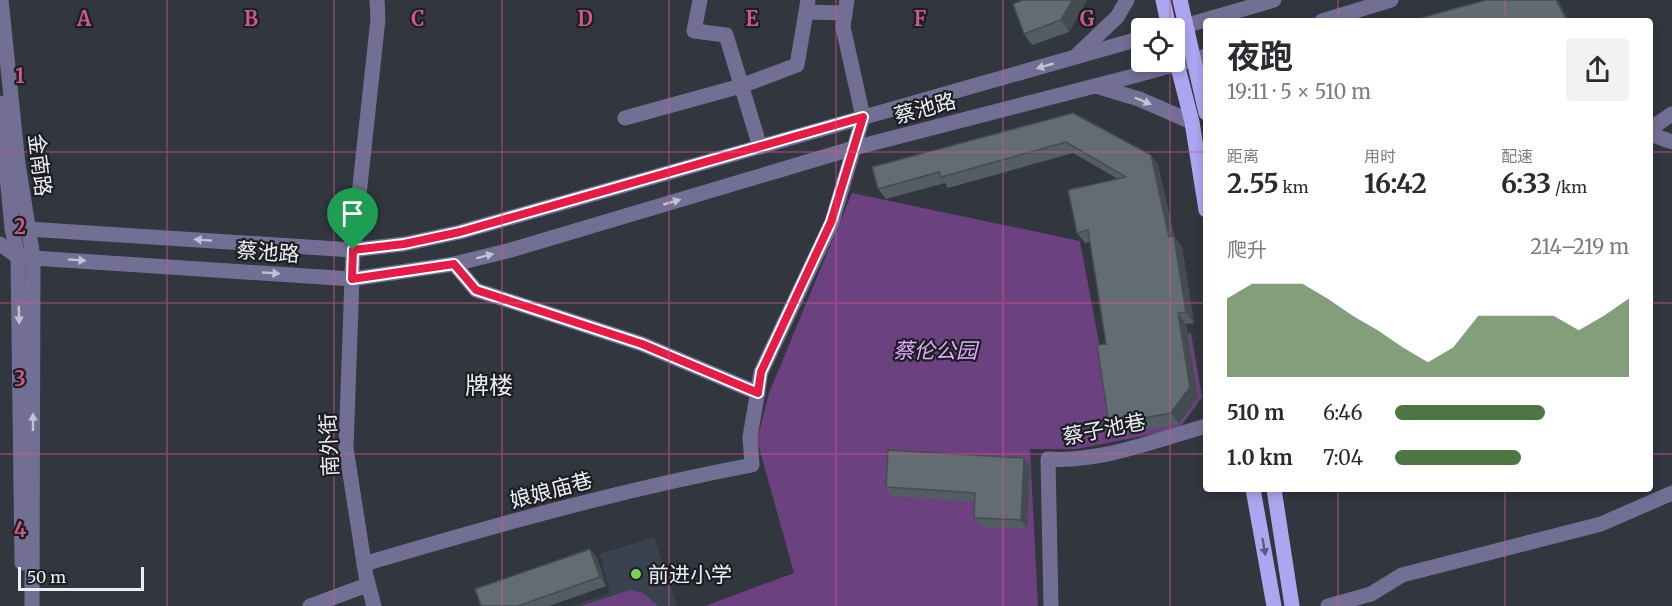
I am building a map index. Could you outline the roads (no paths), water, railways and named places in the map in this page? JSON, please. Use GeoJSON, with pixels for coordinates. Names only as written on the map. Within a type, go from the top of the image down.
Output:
{"type":"FeatureCollection","features":[{"type":"Feature","properties":{"kind":"main road"},"geometry":{"type":"LineString","coordinates":[[1163,0],[1167,18]]}},
{"type":"Feature","properties":{"kind":"main road"},"geometry":{"type":"LineString","coordinates":[[1180,0],[1180,18]]}},
{"type":"Feature","properties":{"kind":"main road"},"geometry":{"type":"LineString","coordinates":[[1185,36],[1199,58],[1203,89]]}},
{"type":"Feature","properties":{"kind":"main road"},"geometry":{"type":"LineString","coordinates":[[1180,72],[1192,122],[1203,191]]}},
{"type":"Feature","properties":{"kind":"main road"},"geometry":{"type":"LineString","coordinates":[[1254,492],[1274,606]]}},
{"type":"Feature","properties":{"kind":"main road"},"geometry":{"type":"LineString","coordinates":[[1274,492],[1292,606]]}},
{"type":"Feature","properties":{"kind":"street","name":"金南路"},"geometry":{"type":"LineString","coordinates":[[1,0],[18,164],[14,225]]}},
{"type":"Feature","properties":{"kind":"street","name":"南外街"},"geometry":{"type":"LineString","coordinates":[[374,606],[367,585],[346,448],[353,250],[378,19],[377,0]]}},
{"type":"Feature","properties":{"kind":"street"},"geometry":{"type":"LineString","coordinates":[[700,0],[694,31],[726,35],[760,147]]}},
{"type":"Feature","properties":{"kind":"street"},"geometry":{"type":"LineString","coordinates":[[1076,57],[1117,17],[1127,0]]}},
{"type":"Feature","properties":{"kind":"street"},"geometry":{"type":"LineString","coordinates":[[1229,0],[1255,6]]}},
{"type":"Feature","properties":{"kind":"street"},"geometry":{"type":"LineString","coordinates":[[1214,18],[1274,0]]}},
{"type":"Feature","properties":{"kind":"street"},"geometry":{"type":"LineString","coordinates":[[1332,18],[1391,0]]}},
{"type":"Feature","properties":{"kind":"street"},"geometry":{"type":"LineString","coordinates":[[454,264],[476,290],[642,344],[758,393],[761,372],[831,222],[863,117],[843,27],[846,7],[807,6],[797,65],[741,86],[625,118]]}},
{"type":"Feature","properties":{"kind":"street"},"geometry":{"type":"LineString","coordinates":[[1185,27],[1203,21]]}},
{"type":"Feature","properties":{"kind":"street","name":"蔡池路"},"geometry":{"type":"LineString","coordinates":[[14,225],[353,250],[404,244],[460,232],[1131,41]]}},
{"type":"Feature","properties":{"kind":"street","name":"蔡池路"},"geometry":{"type":"LineString","coordinates":[[26,257],[352,279],[454,264],[854,148],[1093,86],[1134,72]]}},
{"type":"Feature","properties":{"kind":"street"},"geometry":{"type":"LineString","coordinates":[[1093,86],[1139,99],[1192,122]]}},
{"type":"Feature","properties":{"kind":"street","name":"金南路"},"geometry":{"type":"LineString","coordinates":[[0,103],[14,225]]}},
{"type":"Feature","properties":{"kind":"street"},"geometry":{"type":"LineString","coordinates":[[1653,127],[1672,114]]}},
{"type":"Feature","properties":{"kind":"street"},"geometry":{"type":"LineString","coordinates":[[1653,136],[1672,142]]}},
{"type":"Feature","properties":{"kind":"street"},"geometry":{"type":"LineString","coordinates":[[14,225],[26,257],[32,606]]}},
{"type":"Feature","properties":{"kind":"street"},"geometry":{"type":"LineString","coordinates":[[0,244],[26,257]]}},
{"type":"Feature","properties":{"kind":"street"},"geometry":{"type":"LineString","coordinates":[[23,606],[26,257]]}},
{"type":"Feature","properties":{"kind":"street","name":"娘娘庙巷"},"geometry":{"type":"LineString","coordinates":[[364,564],[569,506],[667,481],[752,465],[750,437],[758,393]]}},
{"type":"Feature","properties":{"kind":"street","name":"蔡子池巷"},"geometry":{"type":"LineString","coordinates":[[1051,606],[1048,459],[1063,460],[1094,456],[1203,427]]}},
{"type":"Feature","properties":{"kind":"street"},"geometry":{"type":"LineString","coordinates":[[1328,606],[1372,600],[1402,575],[1601,524],[1672,493]]}},
{"type":"Feature","properties":{"kind":"street"},"geometry":{"type":"LineString","coordinates":[[310,606],[367,585]]}},
{"type":"Feature","properties":{"kind":"place","name":"前进小学"},"geometry":{"type":"Point","coordinates":[636,574]}},
{"type":"Feature","properties":{"kind":"district","name":"牌楼"},"geometry":{"type":"Point","coordinates":[489,385]}},
{"type":"Feature","properties":{"kind":"park label","name":"蔡伦公园"},"geometry":{"type":"Point","coordinates":[935,350]}}]}
